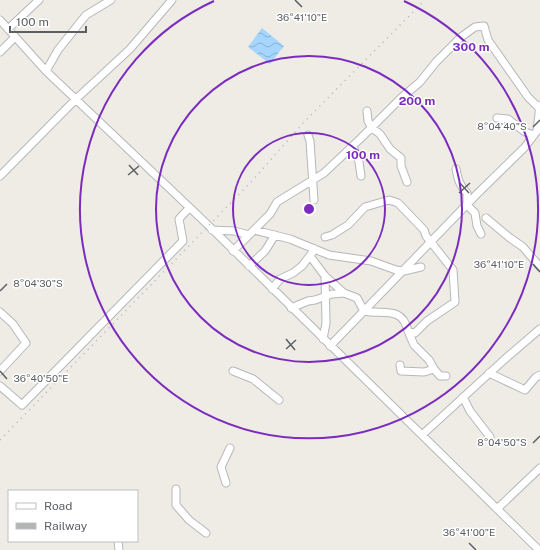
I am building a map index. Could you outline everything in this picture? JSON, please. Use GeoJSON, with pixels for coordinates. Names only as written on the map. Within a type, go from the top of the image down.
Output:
{"type":"FeatureCollection","features":[{"type":"Feature","properties":{"kind":"street"},"geometry":{"type":"LineString","coordinates":[[8,29],[39,0]]}},
{"type":"Feature","properties":{"kind":"street"},"geometry":{"type":"LineString","coordinates":[[46,71],[58,50],[86,15],[111,0]]}},
{"type":"Feature","properties":{"kind":"street"},"geometry":{"type":"LineString","coordinates":[[0,176],[76,99],[130,49],[172,0]]}},
{"type":"Feature","properties":{"kind":"street"},"geometry":{"type":"LineString","coordinates":[[0,20],[46,71],[190,208],[539,550]]}},
{"type":"Feature","properties":{"kind":"street"},"geometry":{"type":"LineString","coordinates":[[234,251],[270,214],[277,202],[324,173],[372,128],[401,98],[420,82],[436,62],[461,37],[475,26],[484,26],[488,40],[528,97],[540,107],[537,133],[330,346]]}},
{"type":"Feature","properties":{"kind":"street"},"geometry":{"type":"LineString","coordinates":[[0,52],[15,37]]}},
{"type":"Feature","properties":{"kind":"street"},"geometry":{"type":"LineString","coordinates":[[367,111],[368,122],[372,128],[380,134],[390,149],[401,158],[401,166],[407,182]]}},
{"type":"Feature","properties":{"kind":"street"},"geometry":{"type":"LineString","coordinates":[[497,118],[508,119],[525,132],[537,133]]}},
{"type":"Feature","properties":{"kind":"street"},"geometry":{"type":"LineString","coordinates":[[308,135],[314,179],[314,200]]}},
{"type":"Feature","properties":{"kind":"street"},"geometry":{"type":"LineString","coordinates":[[353,146],[360,162],[361,176]]}},
{"type":"Feature","properties":{"kind":"street"},"geometry":{"type":"LineString","coordinates":[[456,169],[458,182],[461,188],[467,193],[467,204],[475,213],[477,226],[481,234]]}},
{"type":"Feature","properties":{"kind":"street"},"geometry":{"type":"LineString","coordinates":[[325,237],[332,235],[348,225],[365,208],[389,200],[398,203],[424,230],[430,243],[453,270],[455,302],[427,321],[415,333],[408,331]]}},
{"type":"Feature","properties":{"kind":"street"},"geometry":{"type":"LineString","coordinates":[[0,386],[22,405],[184,241],[179,219],[190,208]]}},
{"type":"Feature","properties":{"kind":"street"},"geometry":{"type":"LineString","coordinates":[[486,218],[523,247],[540,267]]}},
{"type":"Feature","properties":{"kind":"street"},"geometry":{"type":"LineString","coordinates":[[212,230],[275,235],[290,239],[330,255],[371,261],[396,270],[404,271],[420,268]]}},
{"type":"Feature","properties":{"kind":"street"},"geometry":{"type":"LineString","coordinates":[[249,266],[265,251],[275,235]]}},
{"type":"Feature","properties":{"kind":"street"},"geometry":{"type":"LineString","coordinates":[[272,288],[280,279],[293,273],[302,266],[315,249]]}},
{"type":"Feature","properties":{"kind":"street"},"geometry":{"type":"LineString","coordinates":[[310,256],[325,276],[344,293],[357,298],[364,312]]}},
{"type":"Feature","properties":{"kind":"street"},"geometry":{"type":"LineString","coordinates":[[323,339],[326,323],[325,276]]}},
{"type":"Feature","properties":{"kind":"street"},"geometry":{"type":"LineString","coordinates":[[291,308],[325,296],[344,293]]}},
{"type":"Feature","properties":{"kind":"street"},"geometry":{"type":"LineString","coordinates":[[0,312],[13,324],[26,343],[0,371]]}},
{"type":"Feature","properties":{"kind":"street"},"geometry":{"type":"LineString","coordinates":[[364,312],[387,312],[397,314],[404,321],[414,345],[429,360],[440,376],[446,376]]}},
{"type":"Feature","properties":{"kind":"street"},"geometry":{"type":"LineString","coordinates":[[422,435],[489,373],[540,329]]}},
{"type":"Feature","properties":{"kind":"street"},"geometry":{"type":"LineString","coordinates":[[400,365],[401,371],[424,372],[434,369]]}},
{"type":"Feature","properties":{"kind":"street"},"geometry":{"type":"LineString","coordinates":[[233,371],[253,379],[279,400]]}},
{"type":"Feature","properties":{"kind":"street"},"geometry":{"type":"LineString","coordinates":[[489,373],[525,390],[536,377],[540,375]]}},
{"type":"Feature","properties":{"kind":"street"},"geometry":{"type":"LineString","coordinates":[[463,397],[470,411],[490,437]]}},
{"type":"Feature","properties":{"kind":"street"},"geometry":{"type":"LineString","coordinates":[[226,483],[221,467],[230,448]]}},
{"type":"Feature","properties":{"kind":"street"},"geometry":{"type":"LineString","coordinates":[[497,509],[540,468]]}},
{"type":"Feature","properties":{"kind":"street"},"geometry":{"type":"LineString","coordinates":[[176,489],[176,505],[189,520],[206,533]]}},
{"type":"Feature","properties":{"kind":"water"},"geometry":{"type":"Polygon","coordinates":[[[262,28],[284,46],[270,64],[248,47],[262,28]]]}},
{"type":"Feature","properties":{"kind":"railway"},"geometry":{"type":"LineString","coordinates":[[0,440],[253,180],[304,122],[425,0]]}}]}
